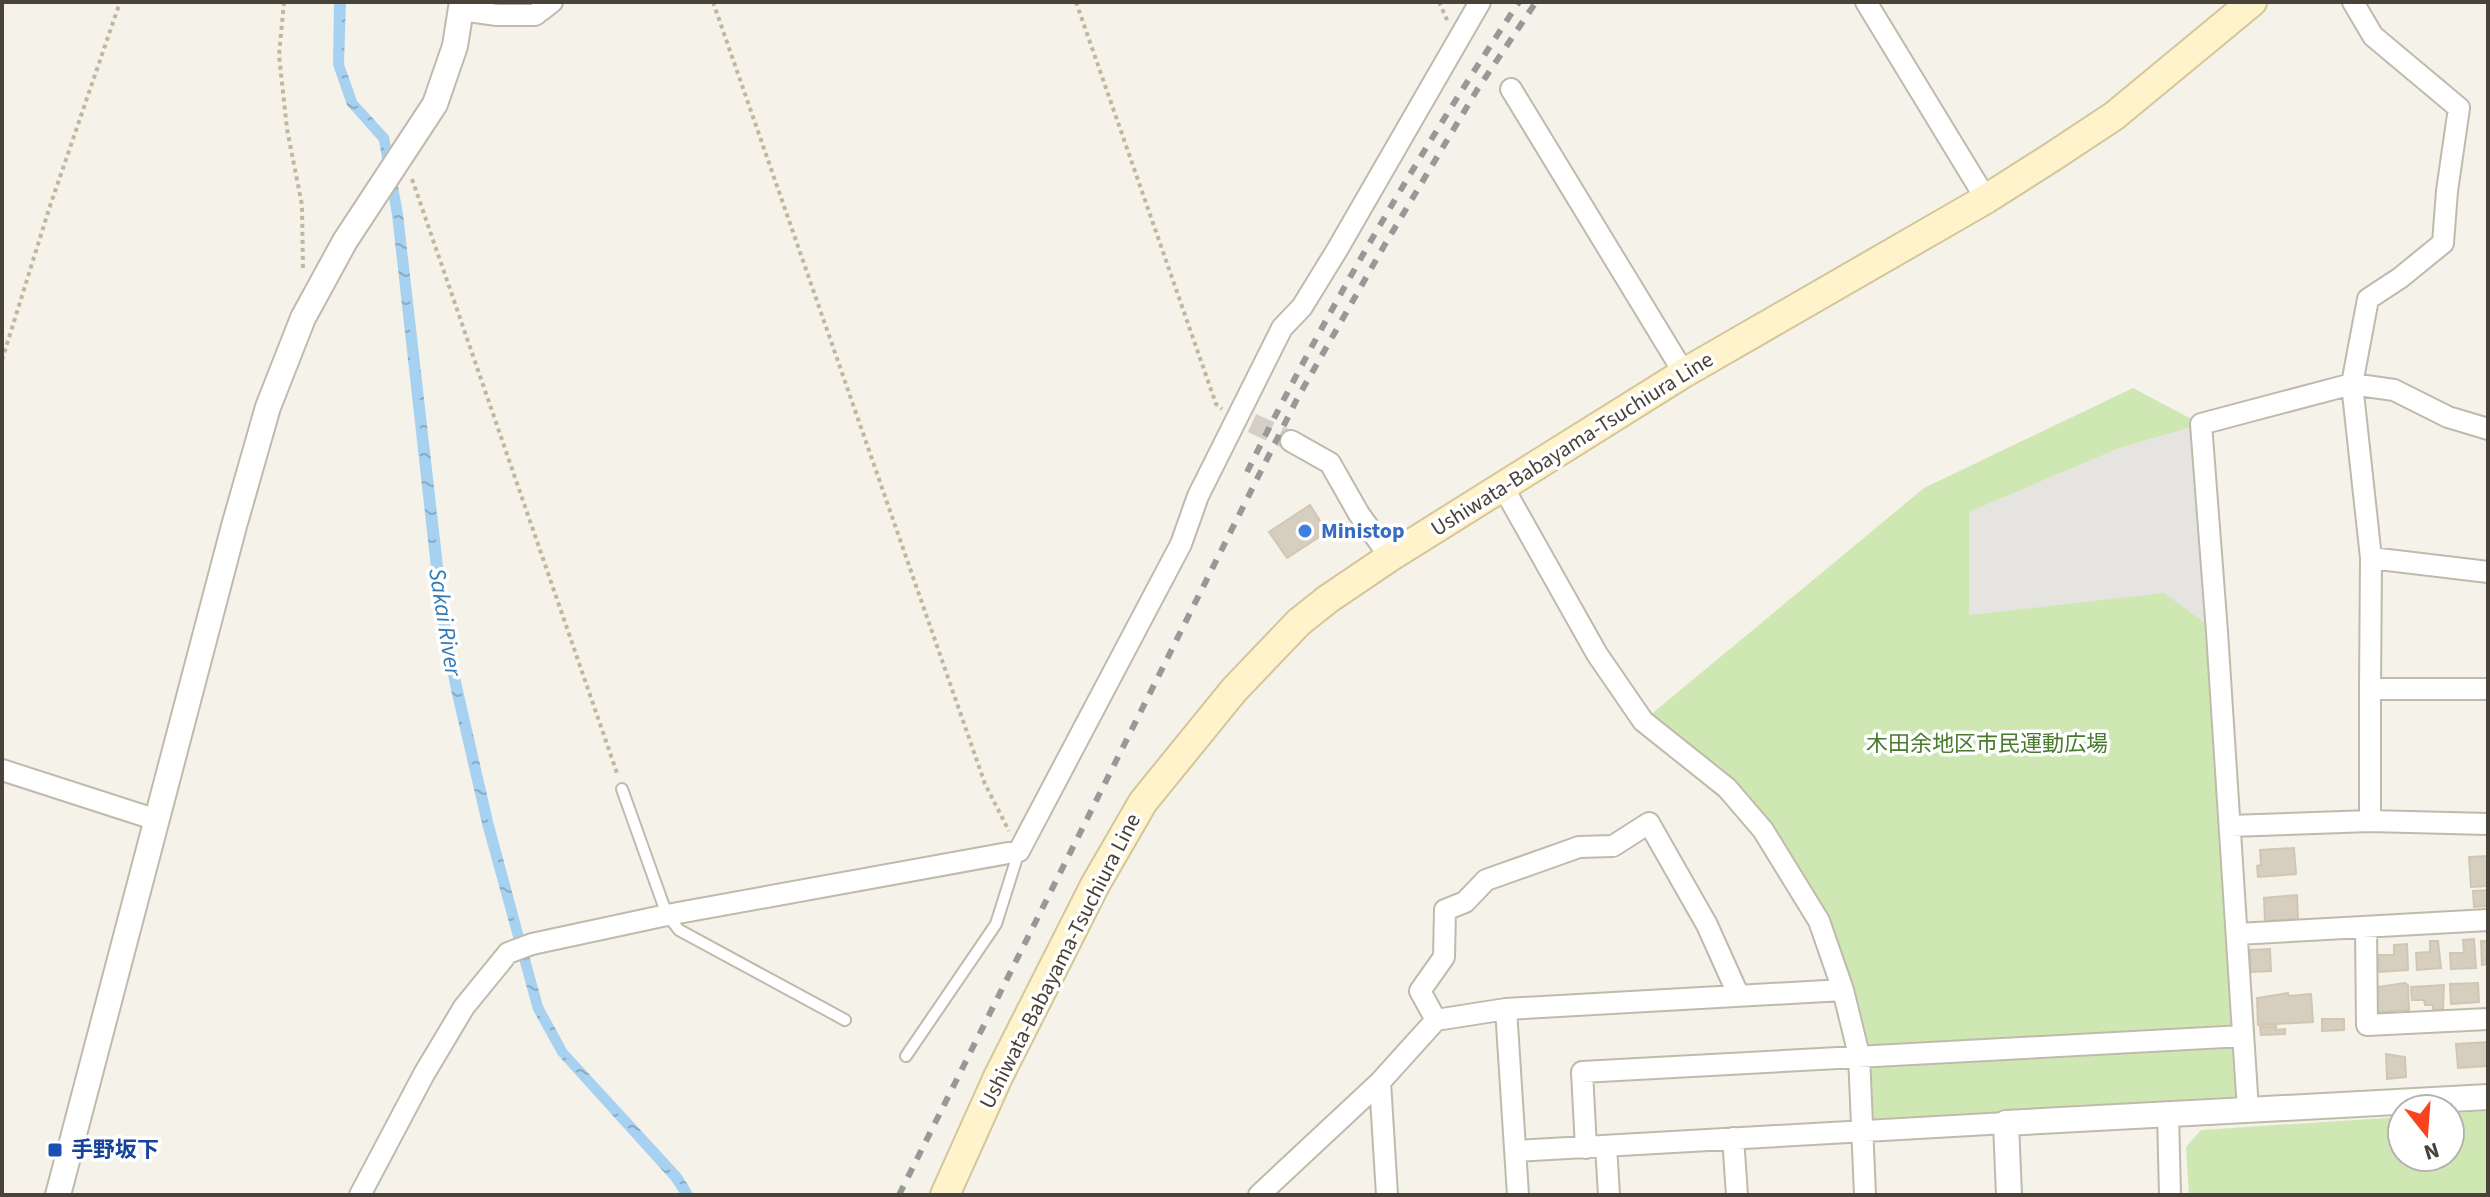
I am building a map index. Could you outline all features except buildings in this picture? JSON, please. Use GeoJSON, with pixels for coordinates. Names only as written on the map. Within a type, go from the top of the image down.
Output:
{"type":"FeatureCollection","features":[{"type":"Feature","properties":{"kind":"main road","name":"Ushiwata-Babayama-Tsuchiura Line"},"geometry":{"type":"LineString","coordinates":[[945,1195],[998,1077],[1095,885],[1143,802],[1234,690],[1281,639],[1328,599],[1390,557],[1684,373],[1986,199],[2114,116],[2252,2]]}},
{"type":"Feature","properties":{"kind":"street"},"geometry":{"type":"LineString","coordinates":[[58,1195],[229,542],[268,407],[303,318],[345,241],[435,104],[447,77],[462,6],[497,15],[535,15],[552,2]]}},
{"type":"Feature","properties":{"kind":"street"},"geometry":{"type":"LineString","coordinates":[[360,1195],[424,1074],[464,1007],[508,953],[532,944],[667,915],[1019,851],[1181,544],[1198,496],[1243,420],[1282,328],[1302,307],[1337,250],[1480,2]]}},
{"type":"Feature","properties":{"kind":"street"},"geometry":{"type":"LineString","coordinates":[[1866,2],[1986,199]]}},
{"type":"Feature","properties":{"kind":"street"},"geometry":{"type":"LineString","coordinates":[[2353,2],[2373,36],[2459,108],[2443,243],[2368,299],[2352,384],[2371,558],[2370,821]]}},
{"type":"Feature","properties":{"kind":"street"},"geometry":{"type":"LineString","coordinates":[[1511,89],[1684,373]]}},
{"type":"Feature","properties":{"kind":"street"},"geometry":{"type":"LineString","coordinates":[[2248,1110],[2201,424],[2352,384],[2394,390],[2448,417],[2488,429]]}},
{"type":"Feature","properties":{"kind":"street"},"geometry":{"type":"LineString","coordinates":[[1291,441],[1330,463],[1359,514],[1390,557]]}},
{"type":"Feature","properties":{"kind":"street"},"geometry":{"type":"LineString","coordinates":[[1503,487],[1597,654],[1643,721],[1727,788],[1763,830],[1819,921],[1843,990],[1859,1055],[1865,1195]]}},
{"type":"Feature","properties":{"kind":"street"},"geometry":{"type":"LineString","coordinates":[[2371,558],[2488,572]]}},
{"type":"Feature","properties":{"kind":"street"},"geometry":{"type":"LineString","coordinates":[[2370,689],[2488,689]]}},
{"type":"Feature","properties":{"kind":"street"},"geometry":{"type":"LineString","coordinates":[[2,770],[157,820]]}},
{"type":"Feature","properties":{"kind":"street"},"geometry":{"type":"LineString","coordinates":[[2230,826],[2370,821],[2488,824]]}},
{"type":"Feature","properties":{"kind":"street"},"geometry":{"type":"LineString","coordinates":[[1436,1020],[1420,991],[1444,957],[1445,910],[1465,902],[1486,880],[1579,847],[1613,846],[1649,823],[1707,925],[1738,994]]}},
{"type":"Feature","properties":{"kind":"street"},"geometry":{"type":"LineString","coordinates":[[2237,934],[2488,920]]}},
{"type":"Feature","properties":{"kind":"street"},"geometry":{"type":"LineString","coordinates":[[2366,927],[2367,1025],[2488,1019]]}},
{"type":"Feature","properties":{"kind":"street"},"geometry":{"type":"LineString","coordinates":[[1259,1195],[1380,1082],[1436,1020],[1506,1009],[1843,990]]}},
{"type":"Feature","properties":{"kind":"street"},"geometry":{"type":"LineString","coordinates":[[1506,1009],[1518,1195]]}},
{"type":"Feature","properties":{"kind":"street"},"geometry":{"type":"LineString","coordinates":[[1609,1195],[1596,1147],[1582,1072],[2243,1036]]}},
{"type":"Feature","properties":{"kind":"street"},"geometry":{"type":"LineString","coordinates":[[1380,1082],[1387,1195]]}},
{"type":"Feature","properties":{"kind":"street"},"geometry":{"type":"LineString","coordinates":[[1515,1151],[2488,1097]]}},
{"type":"Feature","properties":{"kind":"street"},"geometry":{"type":"LineString","coordinates":[[2168,1113],[2170,1195]]}},
{"type":"Feature","properties":{"kind":"street"},"geometry":{"type":"LineString","coordinates":[[2006,1123],[2009,1195]]}},
{"type":"Feature","properties":{"kind":"street"},"geometry":{"type":"LineString","coordinates":[[1733,1138],[1737,1195]]}},
{"type":"Feature","properties":{"kind":"lane"},"geometry":{"type":"LineString","coordinates":[[622,789],[667,915],[679,930],[845,1020]]}},
{"type":"Feature","properties":{"kind":"lane"},"geometry":{"type":"LineString","coordinates":[[906,1056],[996,924],[1019,851]]}},
{"type":"Feature","properties":{"kind":"path"},"geometry":{"type":"LineString","coordinates":[[2,360],[49,209],[120,2]]}},
{"type":"Feature","properties":{"kind":"path"},"geometry":{"type":"LineString","coordinates":[[284,2],[279,55],[287,129],[302,205],[303,276]]}},
{"type":"Feature","properties":{"kind":"path"},"geometry":{"type":"LineString","coordinates":[[713,2],[985,784],[1019,851]]}},
{"type":"Feature","properties":{"kind":"path"},"geometry":{"type":"LineString","coordinates":[[1076,2],[1216,404],[1243,420]]}},
{"type":"Feature","properties":{"kind":"path"},"geometry":{"type":"LineString","coordinates":[[401,158],[622,789]]}},
{"type":"Feature","properties":{"kind":"green space","name":"木田余地区市民運動広場"},"geometry":{"type":"Polygon","coordinates":[[[2133,388],[2201,424],[2248,1110],[1862,1131],[1843,990],[1763,830],[1643,721],[1924,488],[2133,388]]]}},
{"type":"Feature","properties":{"kind":"green space"},"geometry":{"type":"Polygon","coordinates":[[[2488,1111],[2488,1195],[2189,1195],[2186,1147],[2201,1130],[2386,1118],[2386,1173],[2466,1173],[2466,1112],[2488,1111]]]}},
{"type":"Feature","properties":{"kind":"shaded area"},"geometry":{"type":"Polygon","coordinates":[[[2201,424],[2217,632],[2164,593],[1969,615],[1969,512],[2119,448],[2201,424]]]}},
{"type":"Feature","properties":{"kind":"water","name":"Sakai River"},"geometry":{"type":"Polygon","coordinates":[[[334,2],[346,2],[344,64],[357,101],[389,136],[403,214],[448,610],[493,821],[543,1006],[567,1050],[681,1174],[694,1195],[681,1195],[558,1055],[533,1010],[482,824],[451,690],[436,613],[392,215],[379,141],[347,105],[333,65],[334,2]]]}},
{"type":"Feature","properties":{"kind":"tunnel"},"geometry":{"type":"LineString","coordinates":[[1252,423],[1291,441]]}},
{"type":"Feature","properties":{"kind":"railway"},"geometry":{"type":"LineString","coordinates":[[1247,472],[1309,351],[1376,233],[1519,2]]}},
{"type":"Feature","properties":{"kind":"railway"},"geometry":{"type":"LineString","coordinates":[[899,1195],[1297,399],[1477,90],[1536,2]]}},
{"type":"Feature","properties":{"kind":"place","name":"Ministop"},"geometry":{"type":"Point","coordinates":[1305,531]}},
{"type":"Feature","properties":{"kind":"place","name":"手野坂下"},"geometry":{"type":"Point","coordinates":[55,1150]}}]}
